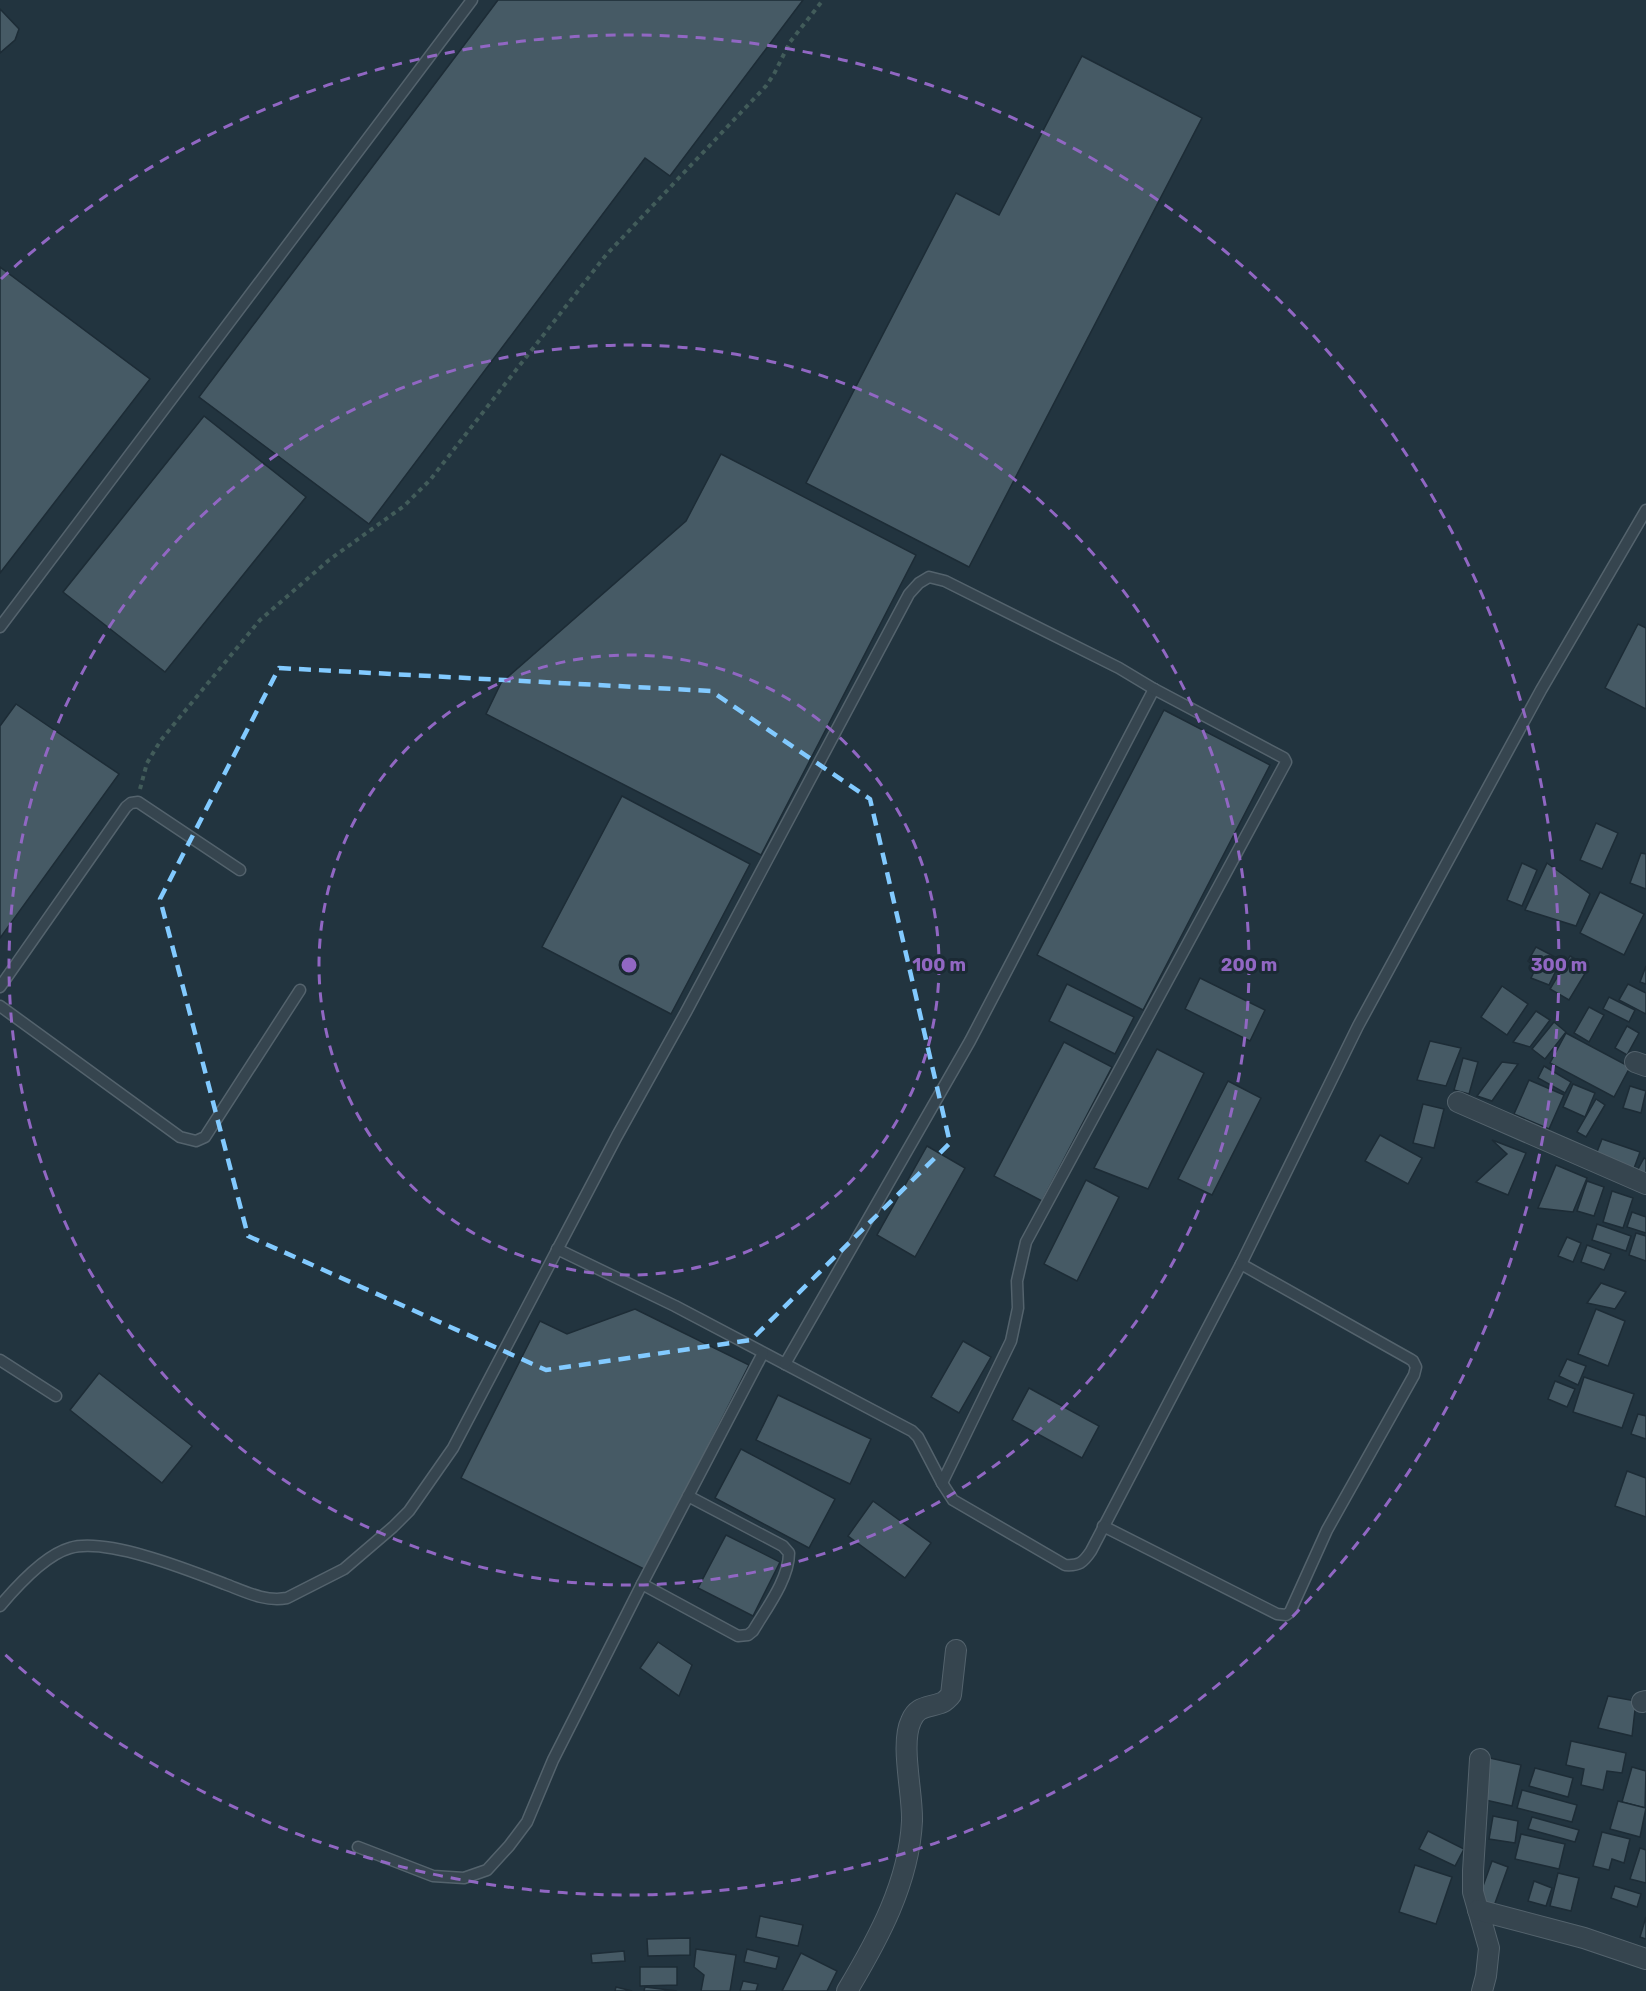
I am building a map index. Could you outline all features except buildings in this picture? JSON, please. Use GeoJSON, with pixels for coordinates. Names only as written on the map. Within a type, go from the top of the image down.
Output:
{"type":"FeatureCollection","features":[{"type":"Feature","properties":{"kind":"street"},"geometry":{"type":"LineString","coordinates":[[1458,1102],[1646,1184]]}},
{"type":"Feature","properties":{"kind":"street"},"geometry":{"type":"LineString","coordinates":[[847,1991],[888,1916],[899,1887],[910,1845],[912,1818],[908,1729],[915,1712],[943,1703],[951,1695],[956,1650]]}},
{"type":"Feature","properties":{"kind":"street"},"geometry":{"type":"LineString","coordinates":[[1480,1760],[1473,1892],[1489,1948],[1482,1991]]}},
{"type":"Feature","properties":{"kind":"street"},"geometry":{"type":"LineString","coordinates":[[1478,1910],[1584,1938],[1646,1959]]}},
{"type":"Feature","properties":{"kind":"lane"},"geometry":{"type":"LineString","coordinates":[[0,627],[472,0]]}},
{"type":"Feature","properties":{"kind":"lane"},"geometry":{"type":"LineString","coordinates":[[557,1249],[675,1306],[912,1431],[918,1437],[953,1500],[1065,1564],[1076,1566],[1084,1562],[1241,1264],[1370,1005],[1541,690],[1646,510]]}},
{"type":"Feature","properties":{"kind":"lane"},"geometry":{"type":"LineString","coordinates":[[0,1606],[45,1562],[68,1548],[96,1545],[186,1569],[268,1599],[287,1598],[344,1569],[409,1511],[453,1448],[557,1249],[909,594],[929,577],[945,581],[1095,655],[1284,758],[1286,762],[1026,1242],[1017,1281],[1018,1308],[1011,1341],[942,1483]]}},
{"type":"Feature","properties":{"kind":"lane"},"geometry":{"type":"LineString","coordinates":[[784,1364],[970,1041],[1154,689]]}},
{"type":"Feature","properties":{"kind":"lane"},"geometry":{"type":"LineString","coordinates":[[0,987],[131,802],[138,802],[240,870]]}},
{"type":"Feature","properties":{"kind":"lane"},"geometry":{"type":"LineString","coordinates":[[0,1006],[180,1137],[196,1141],[205,1137],[300,990]]}},
{"type":"Feature","properties":{"kind":"lane"},"geometry":{"type":"LineString","coordinates":[[1103,1526],[1277,1614],[1286,1615],[1290,1612],[1328,1530],[1416,1367],[1410,1359],[1241,1264]]}},
{"type":"Feature","properties":{"kind":"lane"},"geometry":{"type":"LineString","coordinates":[[358,1847],[433,1876],[464,1878],[487,1870],[509,1846],[527,1822],[553,1760],[642,1584],[764,1353]]}},
{"type":"Feature","properties":{"kind":"lane"},"geometry":{"type":"LineString","coordinates":[[0,1360],[56,1396]]}},
{"type":"Feature","properties":{"kind":"lane"},"geometry":{"type":"LineString","coordinates":[[642,1584],[738,1636],[748,1635],[753,1631],[786,1574],[789,1553],[783,1546],[688,1496]]}},
{"type":"Feature","properties":{"kind":"path"},"geometry":{"type":"LineString","coordinates":[[138,802],[144,772],[152,754],[260,620],[329,560],[404,506],[430,480],[606,255],[766,86],[790,42],[823,0]]}},
{"type":"Feature","properties":{"kind":"highlighted area"},"geometry":{"type":"Polygon","coordinates":[[[279,668],[711,691],[870,799],[950,1143],[751,1340],[546,1370],[248,1236],[160,899],[279,668]]]}}]}
